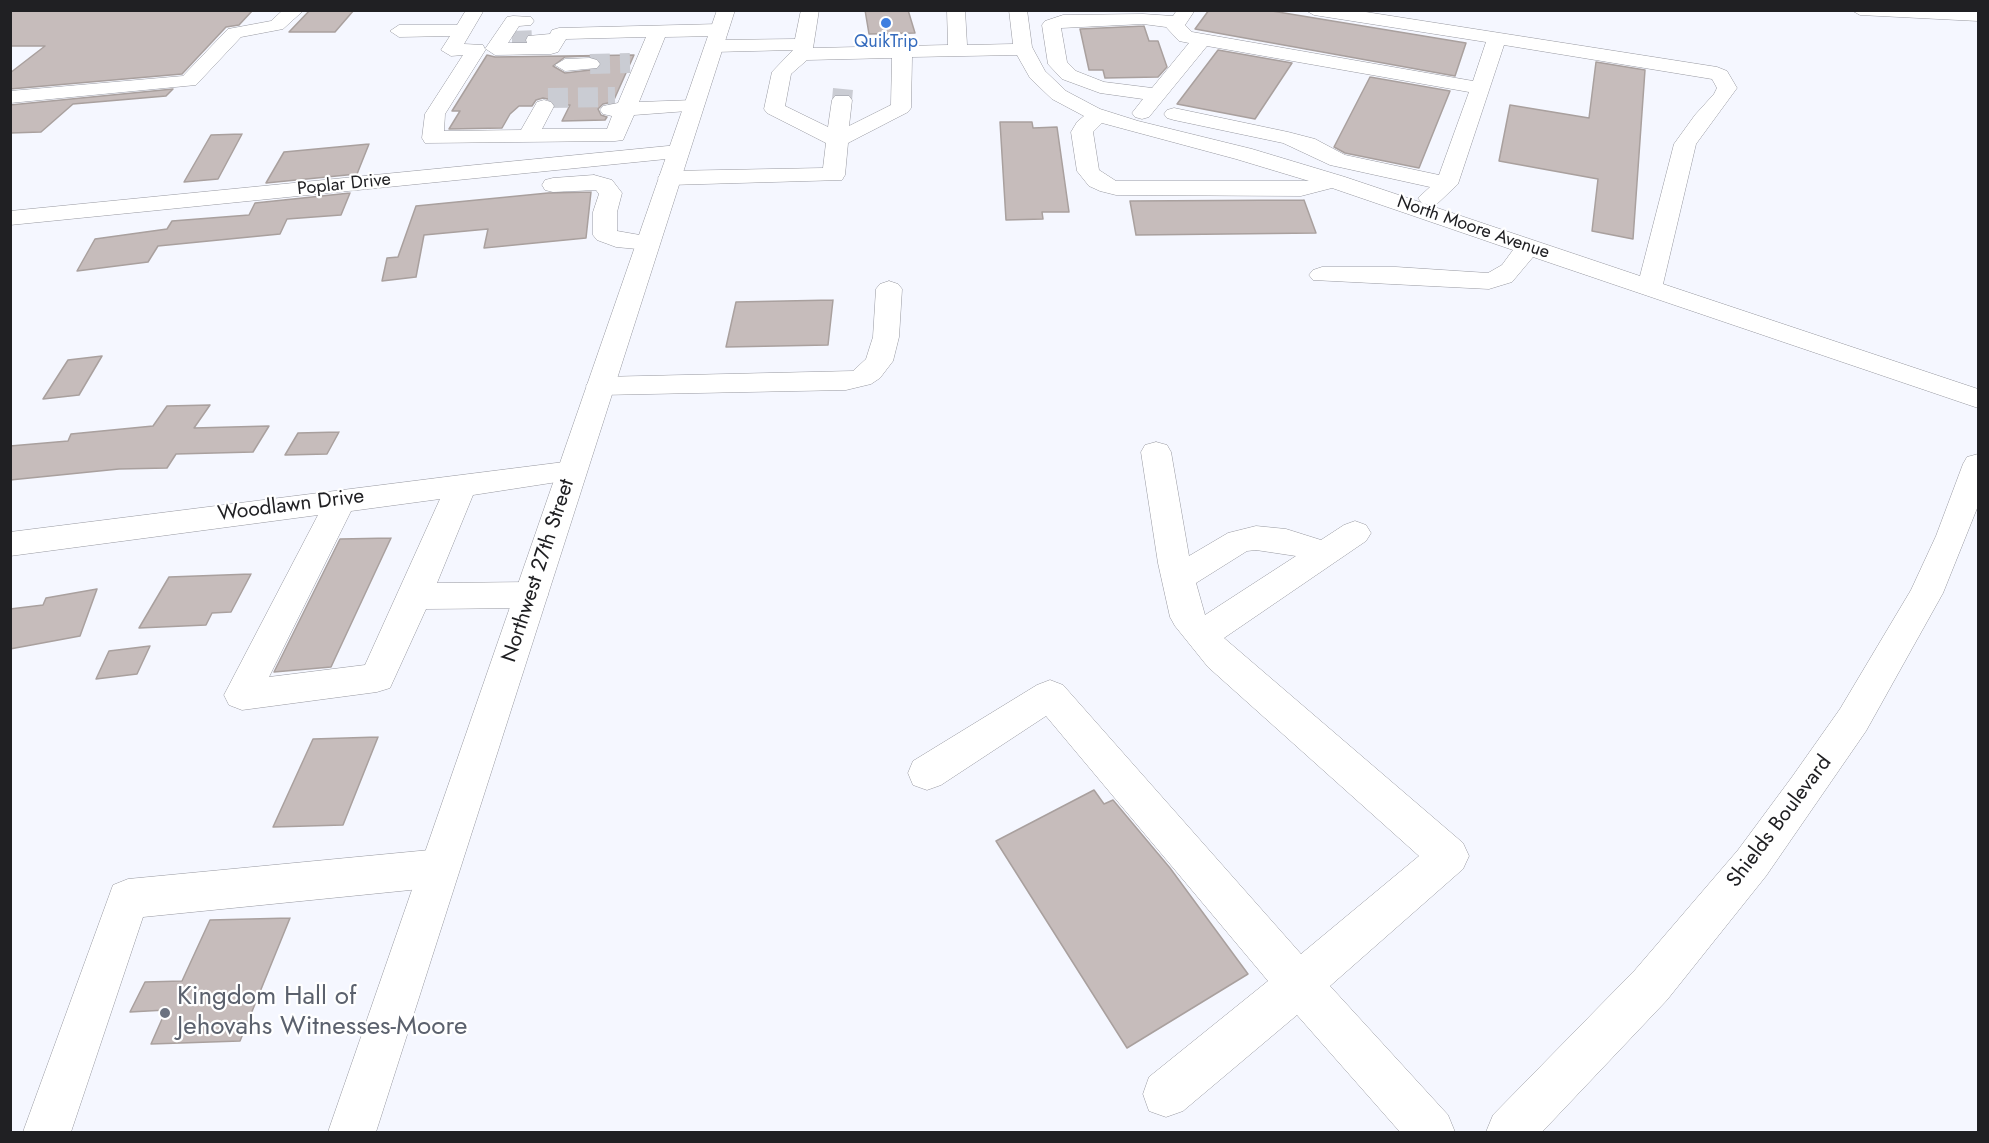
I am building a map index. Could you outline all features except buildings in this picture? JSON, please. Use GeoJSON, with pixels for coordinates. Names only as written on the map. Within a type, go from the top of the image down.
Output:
{"type":"FeatureCollection","features":[{"type":"Feature","properties":{"kind":"main road"},"geometry":{"type":"LineString","coordinates":[[10,97],[189,81],[235,33],[277,25],[295,10]]}},
{"type":"Feature","properties":{"kind":"main road"},"geometry":{"type":"LineString","coordinates":[[476,10],[451,50],[525,34],[658,31],[803,49],[844,79]]}},
{"type":"Feature","properties":{"kind":"main road","name":"Northwest 27th Street"},"geometry":{"type":"LineString","coordinates":[[352,1132],[726,10]]}},
{"type":"Feature","properties":{"kind":"main road"},"geometry":{"type":"LineString","coordinates":[[810,10],[803,49],[782,72],[774,109],[837,140]]}},
{"type":"Feature","properties":{"kind":"main road"},"geometry":{"type":"LineString","coordinates":[[956,10],[958,51]]}},
{"type":"Feature","properties":{"kind":"main road"},"geometry":{"type":"LineString","coordinates":[[1041,10],[1066,14],[1133,10]]}},
{"type":"Feature","properties":{"kind":"main road"},"geometry":{"type":"LineString","coordinates":[[1314,10],[1710,71],[1725,82],[1727,88],[1723,96],[1702,119],[1685,144],[1650,288]]}},
{"type":"Feature","properties":{"kind":"main road"},"geometry":{"type":"LineString","coordinates":[[1860,10],[1978,16]]}},
{"type":"Feature","properties":{"kind":"main road"},"geometry":{"type":"LineString","coordinates":[[1182,16],[1175,26],[1186,37],[1480,88]]}},
{"type":"Feature","properties":{"kind":"main road"},"geometry":{"type":"LineString","coordinates":[[1182,16],[1063,20],[1052,23],[1058,64],[1069,75],[1100,87],[1144,110],[1288,138],[1307,144],[1338,160],[1447,184]]}},
{"type":"Feature","properties":{"kind":"main road"},"geometry":{"type":"LineString","coordinates":[[399,31],[463,30]]}},
{"type":"Feature","properties":{"kind":"main road"},"geometry":{"type":"LineString","coordinates":[[844,79],[902,52],[958,51],[1021,30],[1052,30]]}},
{"type":"Feature","properties":{"kind":"main road","name":"North Moore Avenue"},"geometry":{"type":"LineString","coordinates":[[1021,30],[1031,66],[1048,86],[1059,95],[1099,115],[1144,110],[1244,154],[1337,182],[1978,399]]}},
{"type":"Feature","properties":{"kind":"main road"},"geometry":{"type":"LineString","coordinates":[[525,34],[435,114],[433,138],[615,135],[628,85],[658,31]]}},
{"type":"Feature","properties":{"kind":"main road"},"geometry":{"type":"LineString","coordinates":[[582,33],[564,67],[590,64]]}},
{"type":"Feature","properties":{"kind":"main road"},"geometry":{"type":"LineString","coordinates":[[1417,209],[1447,184],[1497,39]]}},
{"type":"Feature","properties":{"kind":"main road"},"geometry":{"type":"LineString","coordinates":[[1144,110],[1202,40]]}},
{"type":"Feature","properties":{"kind":"main road"},"geometry":{"type":"LineString","coordinates":[[837,140],[901,108],[902,52]]}},
{"type":"Feature","properties":{"kind":"main road"},"geometry":{"type":"LineString","coordinates":[[669,178],[834,175],[844,79]]}},
{"type":"Feature","properties":{"kind":"main road"},"geometry":{"type":"LineString","coordinates":[[628,85],[696,100]]}},
{"type":"Feature","properties":{"kind":"main road"},"geometry":{"type":"LineString","coordinates":[[528,136],[543,108],[567,111]]}},
{"type":"Feature","properties":{"kind":"main road"},"geometry":{"type":"LineString","coordinates":[[1099,115],[1084,126],[1082,132],[1088,171],[1097,180],[1116,188],[1301,189],[1337,182]]}},
{"type":"Feature","properties":{"kind":"main road","name":"Poplar Drive"},"geometry":{"type":"LineString","coordinates":[[10,218],[678,152]]}},
{"type":"Feature","properties":{"kind":"main road"},"geometry":{"type":"LineString","coordinates":[[509,169],[509,181],[519,186],[581,183],[604,185],[611,193],[605,212],[604,235],[616,240],[648,243]]}},
{"type":"Feature","properties":{"kind":"main road"},"geometry":{"type":"LineString","coordinates":[[1322,275],[1396,275],[1489,281],[1503,277],[1511,270],[1528,246]]}},
{"type":"Feature","properties":{"kind":"main road"},"geometry":{"type":"LineString","coordinates":[[600,386],[846,381],[861,378],[870,372],[879,361],[886,337],[889,289]]}},
{"type":"Feature","properties":{"kind":"main road"},"geometry":{"type":"LineString","coordinates":[[1156,452],[1187,617],[1220,657],[1449,856],[1166,1094]]}},
{"type":"Feature","properties":{"kind":"main road","name":"Shields Boulevard"},"geometry":{"type":"LineString","coordinates":[[1510,1132],[1651,985],[1752,864],[1806,789],[1859,711],[1926,593],[1952,536],[1978,465]]}},
{"type":"Feature","properties":{"kind":"main road","name":"Woodlawn Drive"},"geometry":{"type":"LineString","coordinates":[[10,544],[572,471]]}},
{"type":"Feature","properties":{"kind":"main road"},"geometry":{"type":"LineString","coordinates":[[341,500],[242,695],[377,678],[415,596],[461,485]]}},
{"type":"Feature","properties":{"kind":"main road"},"geometry":{"type":"LineString","coordinates":[[1202,635],[1355,533]]}},
{"type":"Feature","properties":{"kind":"main road"},"geometry":{"type":"LineString","coordinates":[[1178,578],[1239,540],[1257,538],[1286,541],[1324,553]]}},
{"type":"Feature","properties":{"kind":"main road"},"geometry":{"type":"LineString","coordinates":[[415,596],[531,595]]}},
{"type":"Feature","properties":{"kind":"main road"},"geometry":{"type":"LineString","coordinates":[[927,773],[1050,695],[1299,984],[1431,1132]]}},
{"type":"Feature","properties":{"kind":"main road"},"geometry":{"type":"LineString","coordinates":[[47,1132],[128,899],[440,868]]}},
{"type":"Feature","properties":{"kind":"tunnel"},"geometry":{"type":"LineString","coordinates":[[512,41],[535,40]]}},
{"type":"Feature","properties":{"kind":"tunnel"},"geometry":{"type":"LineString","coordinates":[[590,64],[630,63]]}},
{"type":"Feature","properties":{"kind":"tunnel"},"geometry":{"type":"LineString","coordinates":[[842,100],[843,89]]}},
{"type":"Feature","properties":{"kind":"tunnel"},"geometry":{"type":"LineString","coordinates":[[548,98],[615,97]]}},
{"type":"Feature","properties":{"kind":"place","name":"QuikTrip"},"geometry":{"type":"Point","coordinates":[886,23]}},
{"type":"Feature","properties":{"kind":"place","name":"Kingdom Hall of Jehovahs Witnesses-Moore"},"geometry":{"type":"Point","coordinates":[165,1013]}}]}
